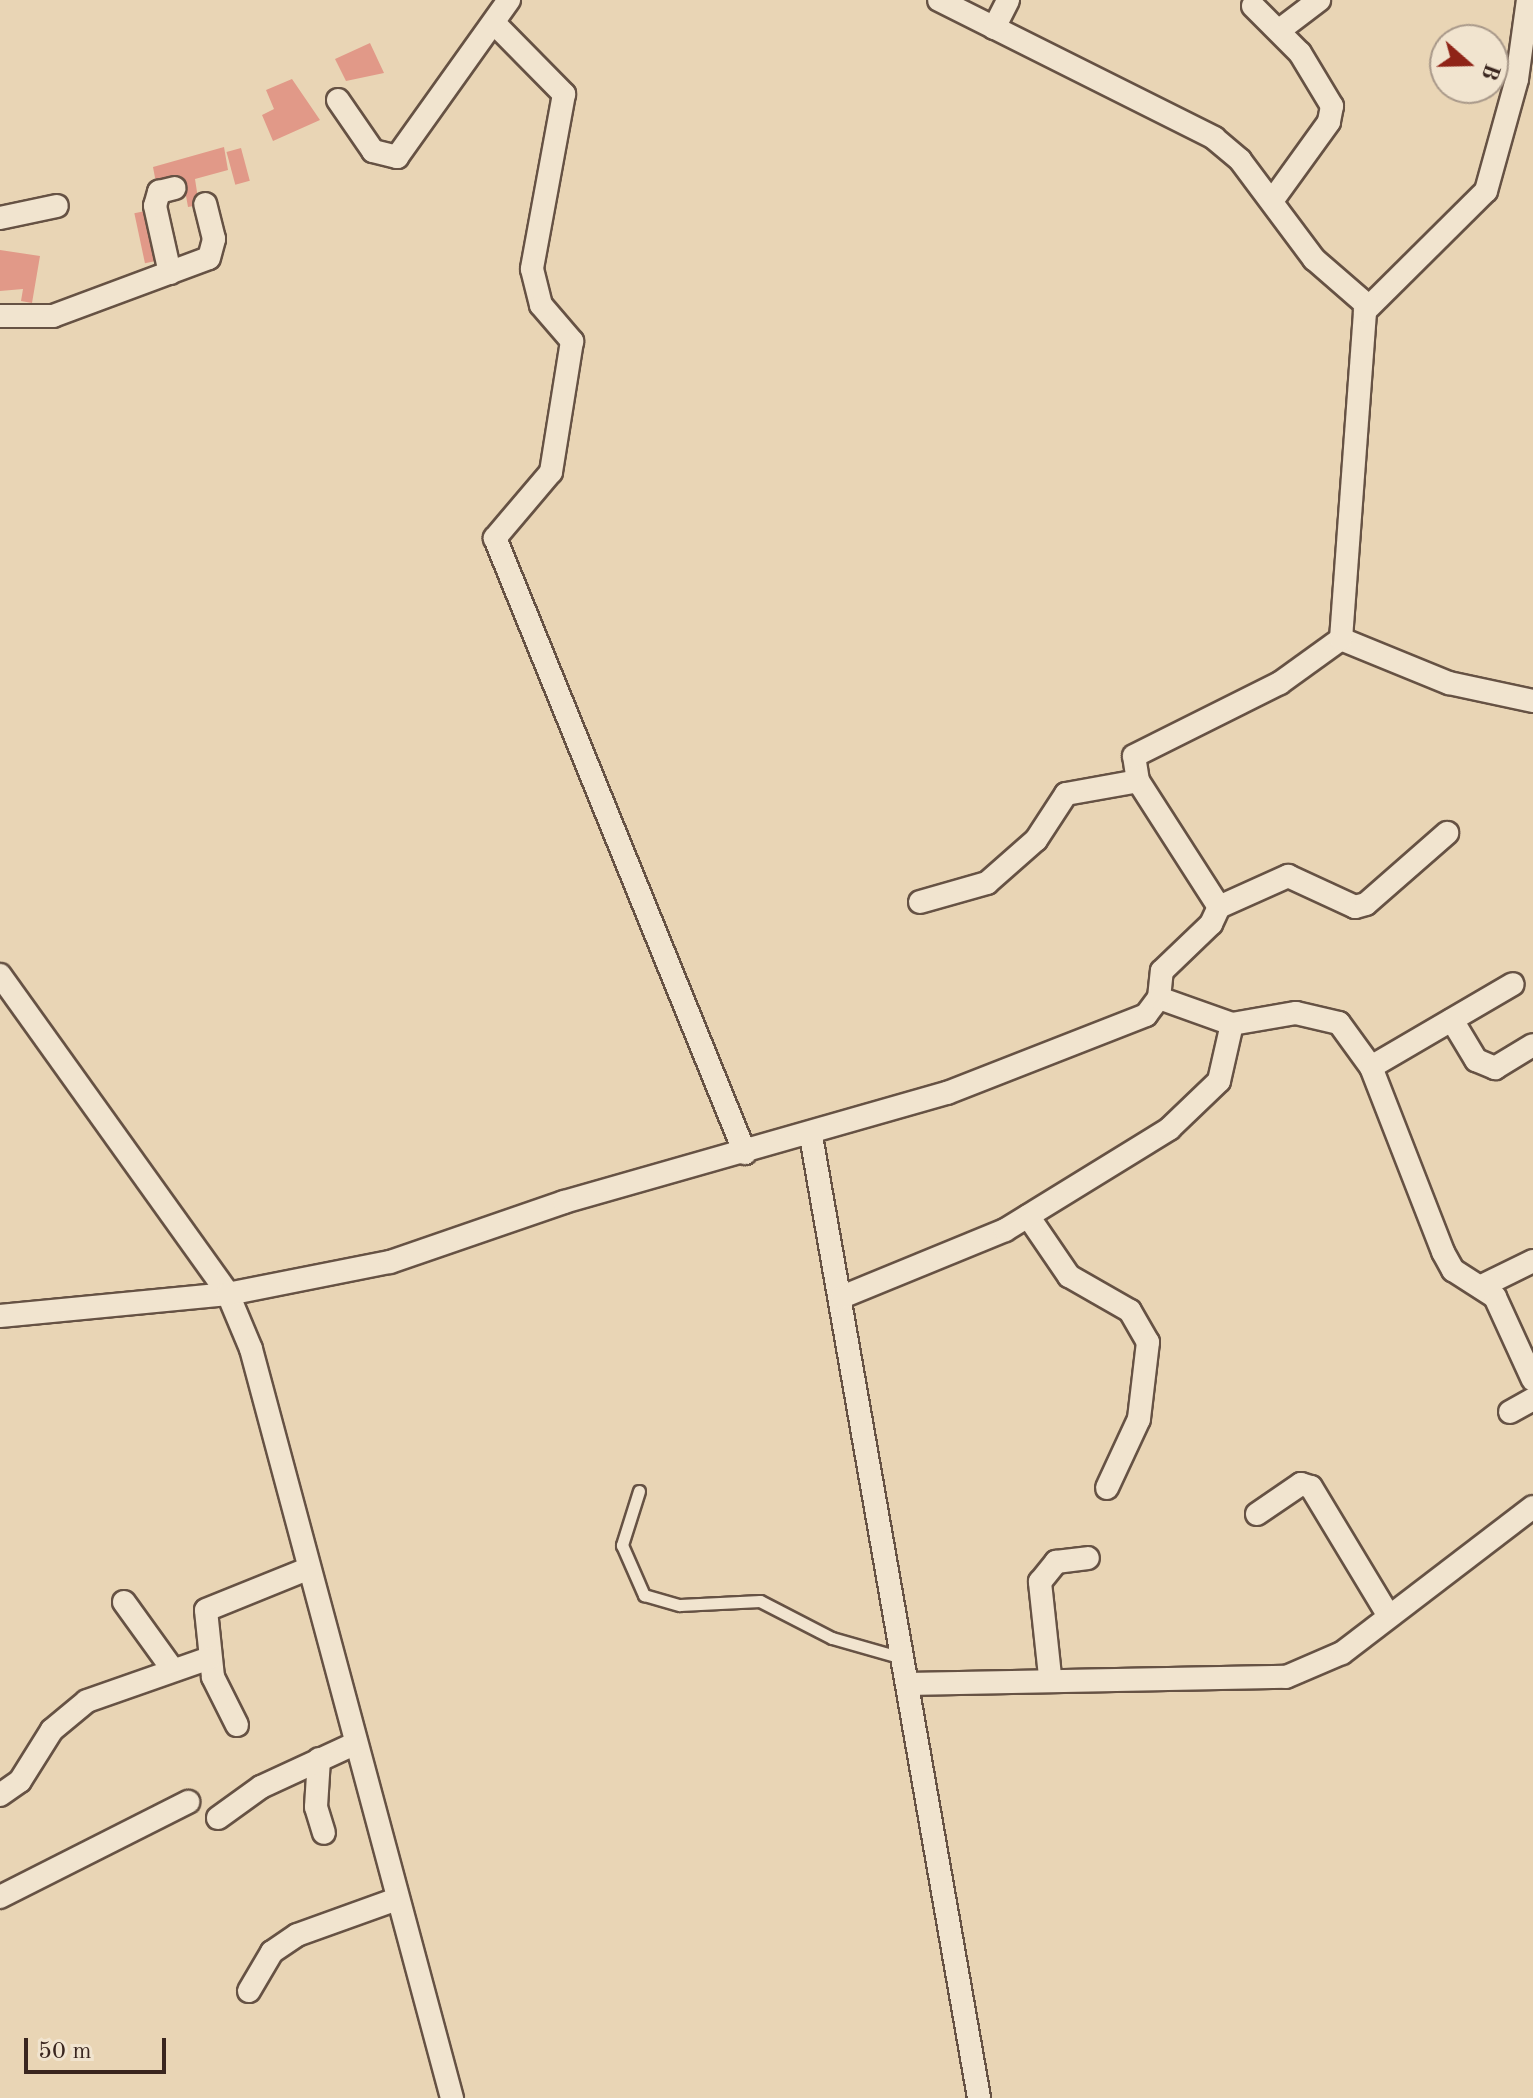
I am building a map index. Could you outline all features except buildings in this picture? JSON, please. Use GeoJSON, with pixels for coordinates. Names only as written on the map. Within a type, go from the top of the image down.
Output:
{"type":"FeatureCollection","features":[{"type":"Feature","properties":{"kind":"street"},"geometry":{"type":"LineString","coordinates":[[338,100],[373,151],[397,157],[509,0]]}},
{"type":"Feature","properties":{"kind":"street"},"geometry":{"type":"LineString","coordinates":[[939,0],[1214,138],[1272,201],[1314,259],[1367,305]]}},
{"type":"Feature","properties":{"kind":"street"},"geometry":{"type":"LineString","coordinates":[[994,28],[1008,0]]}},
{"type":"Feature","properties":{"kind":"street"},"geometry":{"type":"LineString","coordinates":[[1281,29],[1319,0]]}},
{"type":"Feature","properties":{"kind":"street"},"geometry":{"type":"LineString","coordinates":[[1219,907],[1138,781],[1133,767],[1141,748],[1280,683],[1341,639],[1367,305],[1486,191],[1517,79],[1528,0]]}},
{"type":"Feature","properties":{"kind":"street"},"geometry":{"type":"LineString","coordinates":[[1253,6],[1281,29],[1332,106],[1329,122],[1272,201]]}},
{"type":"Feature","properties":{"kind":"street"},"geometry":{"type":"LineString","coordinates":[[494,23],[564,94],[532,269],[541,305],[572,341],[551,472],[495,538],[745,1153]]}},
{"type":"Feature","properties":{"kind":"street"},"geometry":{"type":"LineString","coordinates":[[170,273],[155,206],[159,192],[175,188]]}},
{"type":"Feature","properties":{"kind":"street"},"geometry":{"type":"LineString","coordinates":[[0,316],[53,316],[209,258],[214,239],[205,204]]}},
{"type":"Feature","properties":{"kind":"street"},"geometry":{"type":"LineString","coordinates":[[0,218],[57,206]]}},
{"type":"Feature","properties":{"kind":"street"},"geometry":{"type":"LineString","coordinates":[[1341,639],[1449,683],[1533,701]]}},
{"type":"Feature","properties":{"kind":"street"},"geometry":{"type":"LineString","coordinates":[[920,902],[987,883],[1036,840],[1066,794],[1138,781]]}},
{"type":"Feature","properties":{"kind":"street"},"geometry":{"type":"LineString","coordinates":[[0,1316],[228,1294],[390,1262],[564,1202],[811,1136],[1121,1027],[1146,1015],[1159,998],[1162,971],[1211,924],[1219,907],[1288,876],[1355,907],[1366,904],[1447,833]]}},
{"type":"Feature","properties":{"kind":"street"},"geometry":{"type":"LineString","coordinates":[[0,975],[228,1294],[265,1395],[305,1570],[452,2098]]}},
{"type":"Feature","properties":{"kind":"street"},"geometry":{"type":"LineString","coordinates":[[1371,1067],[1513,984]]}},
{"type":"Feature","properties":{"kind":"street"},"geometry":{"type":"LineString","coordinates":[[1159,998],[1232,1024],[1325,1016],[1350,1035],[1371,1067],[1443,1252],[1453,1270],[1482,1286],[1504,1312],[1533,1380]]}},
{"type":"Feature","properties":{"kind":"street"},"geometry":{"type":"LineString","coordinates":[[1452,1020],[1476,1060],[1495,1068],[1533,1045]]}},
{"type":"Feature","properties":{"kind":"street"},"geometry":{"type":"LineString","coordinates":[[842,1297],[904,1276],[1028,1216],[1193,1108],[1227,1066],[1232,1024]]}},
{"type":"Feature","properties":{"kind":"street"},"geometry":{"type":"LineString","coordinates":[[811,1136],[842,1297],[979,2098]]}},
{"type":"Feature","properties":{"kind":"street"},"geometry":{"type":"LineString","coordinates":[[1028,1216],[1069,1276],[1130,1311],[1148,1342],[1139,1419],[1107,1488]]}},
{"type":"Feature","properties":{"kind":"street"},"geometry":{"type":"LineString","coordinates":[[1482,1286],[1533,1261]]}},
{"type":"Feature","properties":{"kind":"street"},"geometry":{"type":"LineString","coordinates":[[1510,1412],[1533,1399]]}},
{"type":"Feature","properties":{"kind":"street"},"geometry":{"type":"LineString","coordinates":[[1257,1514],[1301,1484],[1311,1487],[1387,1613]]}},
{"type":"Feature","properties":{"kind":"street"},"geometry":{"type":"LineString","coordinates":[[907,1684],[1050,1676],[1286,1677],[1342,1653],[1387,1613],[1533,1507]]}},
{"type":"Feature","properties":{"kind":"street"},"geometry":{"type":"LineString","coordinates":[[1050,1676],[1040,1582],[1056,1562],[1088,1558]]}},
{"type":"Feature","properties":{"kind":"street"},"geometry":{"type":"LineString","coordinates":[[237,1725],[219,1697],[210,1658],[206,1610],[212,1604],[305,1570]]}},
{"type":"Feature","properties":{"kind":"street"},"geometry":{"type":"LineString","coordinates":[[124,1602],[173,1670]]}},
{"type":"Feature","properties":{"kind":"street"},"geometry":{"type":"LineString","coordinates":[[0,1795],[20,1781],[52,1730],[87,1701],[210,1658]]}},
{"type":"Feature","properties":{"kind":"street"},"geometry":{"type":"LineString","coordinates":[[218,1818],[319,1759],[354,1744]]}},
{"type":"Feature","properties":{"kind":"street"},"geometry":{"type":"LineString","coordinates":[[319,1759],[316,1807],[324,1833]]}},
{"type":"Feature","properties":{"kind":"street"},"geometry":{"type":"LineString","coordinates":[[0,1897],[188,1802]]}},
{"type":"Feature","properties":{"kind":"street"},"geometry":{"type":"LineString","coordinates":[[249,1991],[272,1952],[297,1935],[397,1899]]}},
{"type":"Feature","properties":{"kind":"lane"},"geometry":{"type":"LineString","coordinates":[[639,1491],[622,1545],[644,1595],[680,1605],[760,1601],[832,1638],[902,1658]]}}]}
